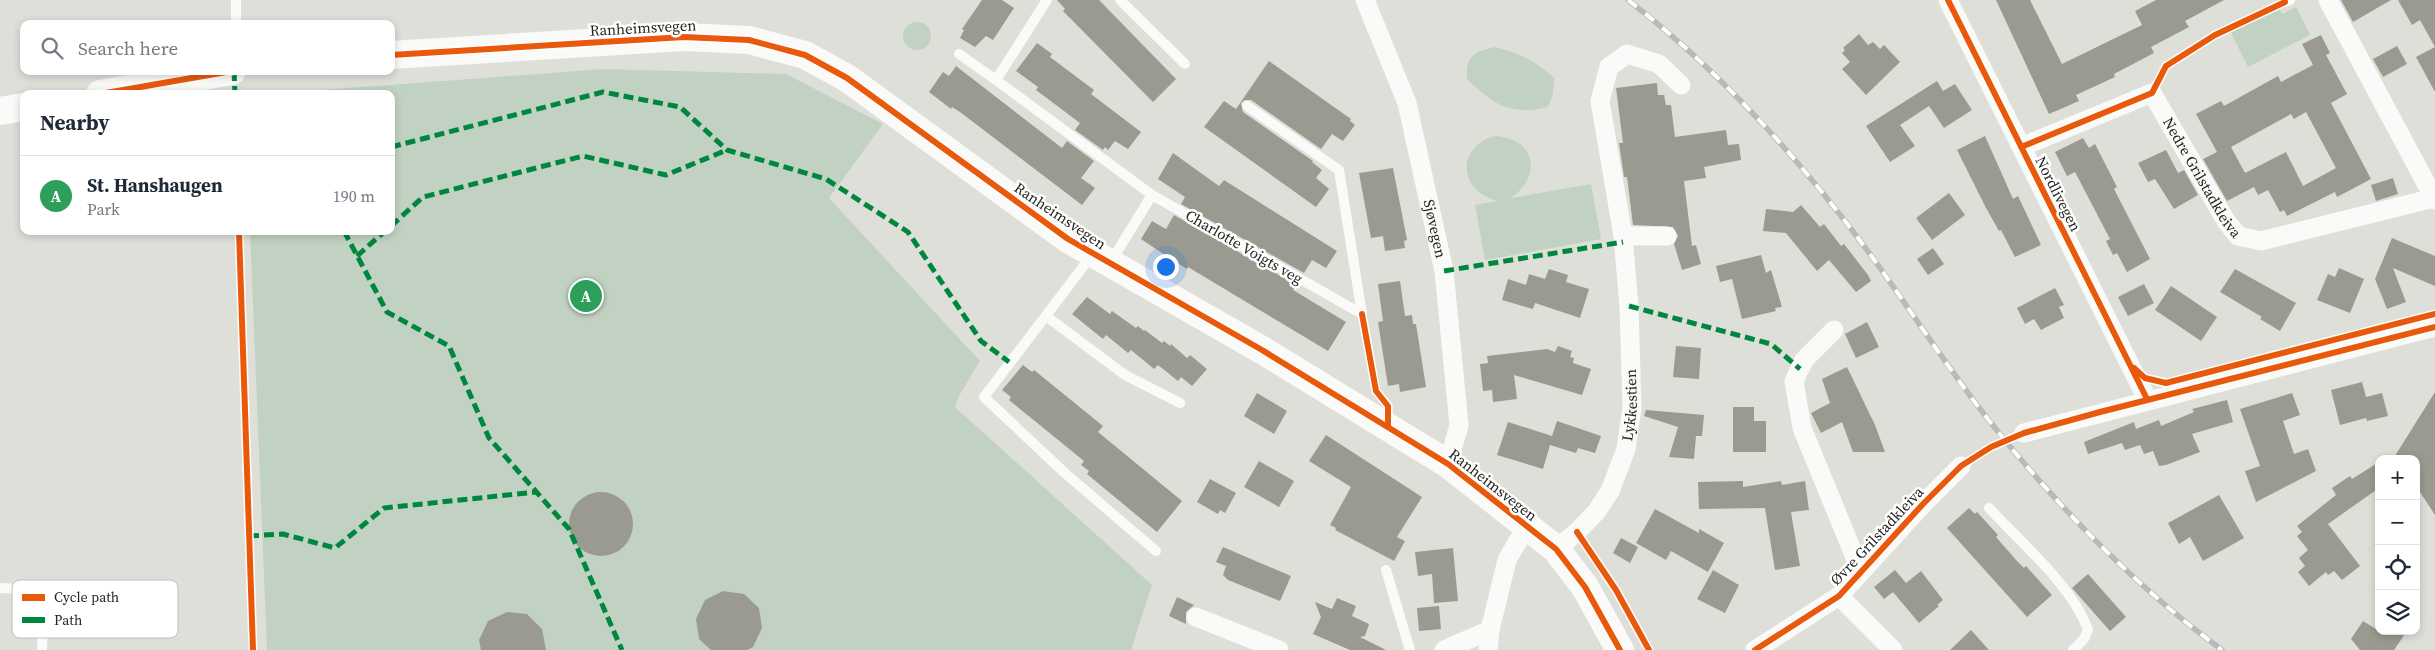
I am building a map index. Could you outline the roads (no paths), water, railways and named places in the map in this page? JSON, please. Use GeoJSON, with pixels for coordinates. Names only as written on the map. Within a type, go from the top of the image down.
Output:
{"type":"FeatureCollection","features":[{"type":"Feature","properties":{"kind":"street","name":"Sjøvegen"},"geometry":{"type":"LineString","coordinates":[[1365,0],[1408,103],[1444,271],[1459,425],[1448,464]]}},
{"type":"Feature","properties":{"kind":"street","name":"Nordlivegen"},"geometry":{"type":"LineString","coordinates":[[1948,0],[2147,399]]}},
{"type":"Feature","properties":{"kind":"street","name":"Nedre Grilstadkleiva"},"geometry":{"type":"LineString","coordinates":[[2021,147],[2152,93],[2226,221],[2238,236],[2261,241],[2434,199],[2328,0]]}},
{"type":"Feature","properties":{"kind":"street","name":"Ranheimsvegen"},"geometry":{"type":"LineString","coordinates":[[395,55],[684,37],[749,40],[805,55],[847,78],[1101,259],[1262,350],[1448,464],[1556,549],[1585,587],[1620,650]]}},
{"type":"Feature","properties":{"kind":"street","name":"Lykkestien"},"geometry":{"type":"LineString","coordinates":[[1556,549],[1577,532],[1597,511],[1610,491],[1626,449],[1632,408],[1629,306],[1623,236],[1600,100],[1609,67],[1627,54],[1659,64],[1681,85]]}},
{"type":"Feature","properties":{"kind":"street"},"geometry":{"type":"LineString","coordinates":[[123,90],[209,75]]}},
{"type":"Feature","properties":{"kind":"street"},"geometry":{"type":"LineString","coordinates":[[0,111],[20,108]]}},
{"type":"Feature","properties":{"kind":"street"},"geometry":{"type":"LineString","coordinates":[[1623,236],[1668,236]]}},
{"type":"Feature","properties":{"kind":"street"},"geometry":{"type":"LineString","coordinates":[[2024,433],[2147,399],[2435,327]]}},
{"type":"Feature","properties":{"kind":"street"},"geometry":{"type":"LineString","coordinates":[[1834,330],[1804,360],[1794,381],[1802,428],[1860,572]]}},
{"type":"Feature","properties":{"kind":"street","name":"Øvre Grilstadkleiva"},"geometry":{"type":"LineString","coordinates":[[1755,650],[1839,596],[1923,504],[1961,466]]}},
{"type":"Feature","properties":{"kind":"street"},"geometry":{"type":"LineString","coordinates":[[1488,650],[1490,630],[1507,560],[1526,526]]}},
{"type":"Feature","properties":{"kind":"street","name":"Øvre Grilstadkleiva"},"geometry":{"type":"LineString","coordinates":[[1839,596],[1894,650]]}},
{"type":"Feature","properties":{"kind":"street"},"geometry":{"type":"LineString","coordinates":[[1196,617],[1279,650]]}},
{"type":"Feature","properties":{"kind":"street"},"geometry":{"type":"LineString","coordinates":[[1444,650],[1490,630]]}},
{"type":"Feature","properties":{"kind":"lane"},"geometry":{"type":"LineString","coordinates":[[236,0],[236,20]]}},
{"type":"Feature","properties":{"kind":"lane"},"geometry":{"type":"LineString","coordinates":[[996,80],[1047,0]]}},
{"type":"Feature","properties":{"kind":"lane"},"geometry":{"type":"LineString","coordinates":[[1120,0],[1185,64]]}},
{"type":"Feature","properties":{"kind":"lane","name":"Charlotte Voigts veg"},"geometry":{"type":"LineString","coordinates":[[959,54],[1152,195],[1362,314],[1339,170],[1247,106]]}},
{"type":"Feature","properties":{"kind":"lane"},"geometry":{"type":"LineString","coordinates":[[1101,259],[1152,195]]}},
{"type":"Feature","properties":{"kind":"lane","name":"Ranheimsvegen"},"geometry":{"type":"LineString","coordinates":[[1101,259],[1046,316],[984,396],[1066,474],[1156,551]]}},
{"type":"Feature","properties":{"kind":"lane"},"geometry":{"type":"LineString","coordinates":[[1046,316],[1124,375],[1180,403]]}},
{"type":"Feature","properties":{"kind":"lane"},"geometry":{"type":"LineString","coordinates":[[1989,508],[2052,576],[2082,613],[2088,630],[2084,639],[2073,650]]}},
{"type":"Feature","properties":{"kind":"lane"},"geometry":{"type":"LineString","coordinates":[[1386,570],[1410,650]]}},
{"type":"Feature","properties":{"kind":"railway"},"geometry":{"type":"LineString","coordinates":[[1628,0],[1662,27],[1726,86],[1785,149],[1841,215],[1975,402],[2043,485],[2128,572],[2222,650]]}},
{"type":"Feature","properties":{"kind":"place","name":"St. Hanshaugen"},"geometry":{"type":"Point","coordinates":[586,296]}}]}
